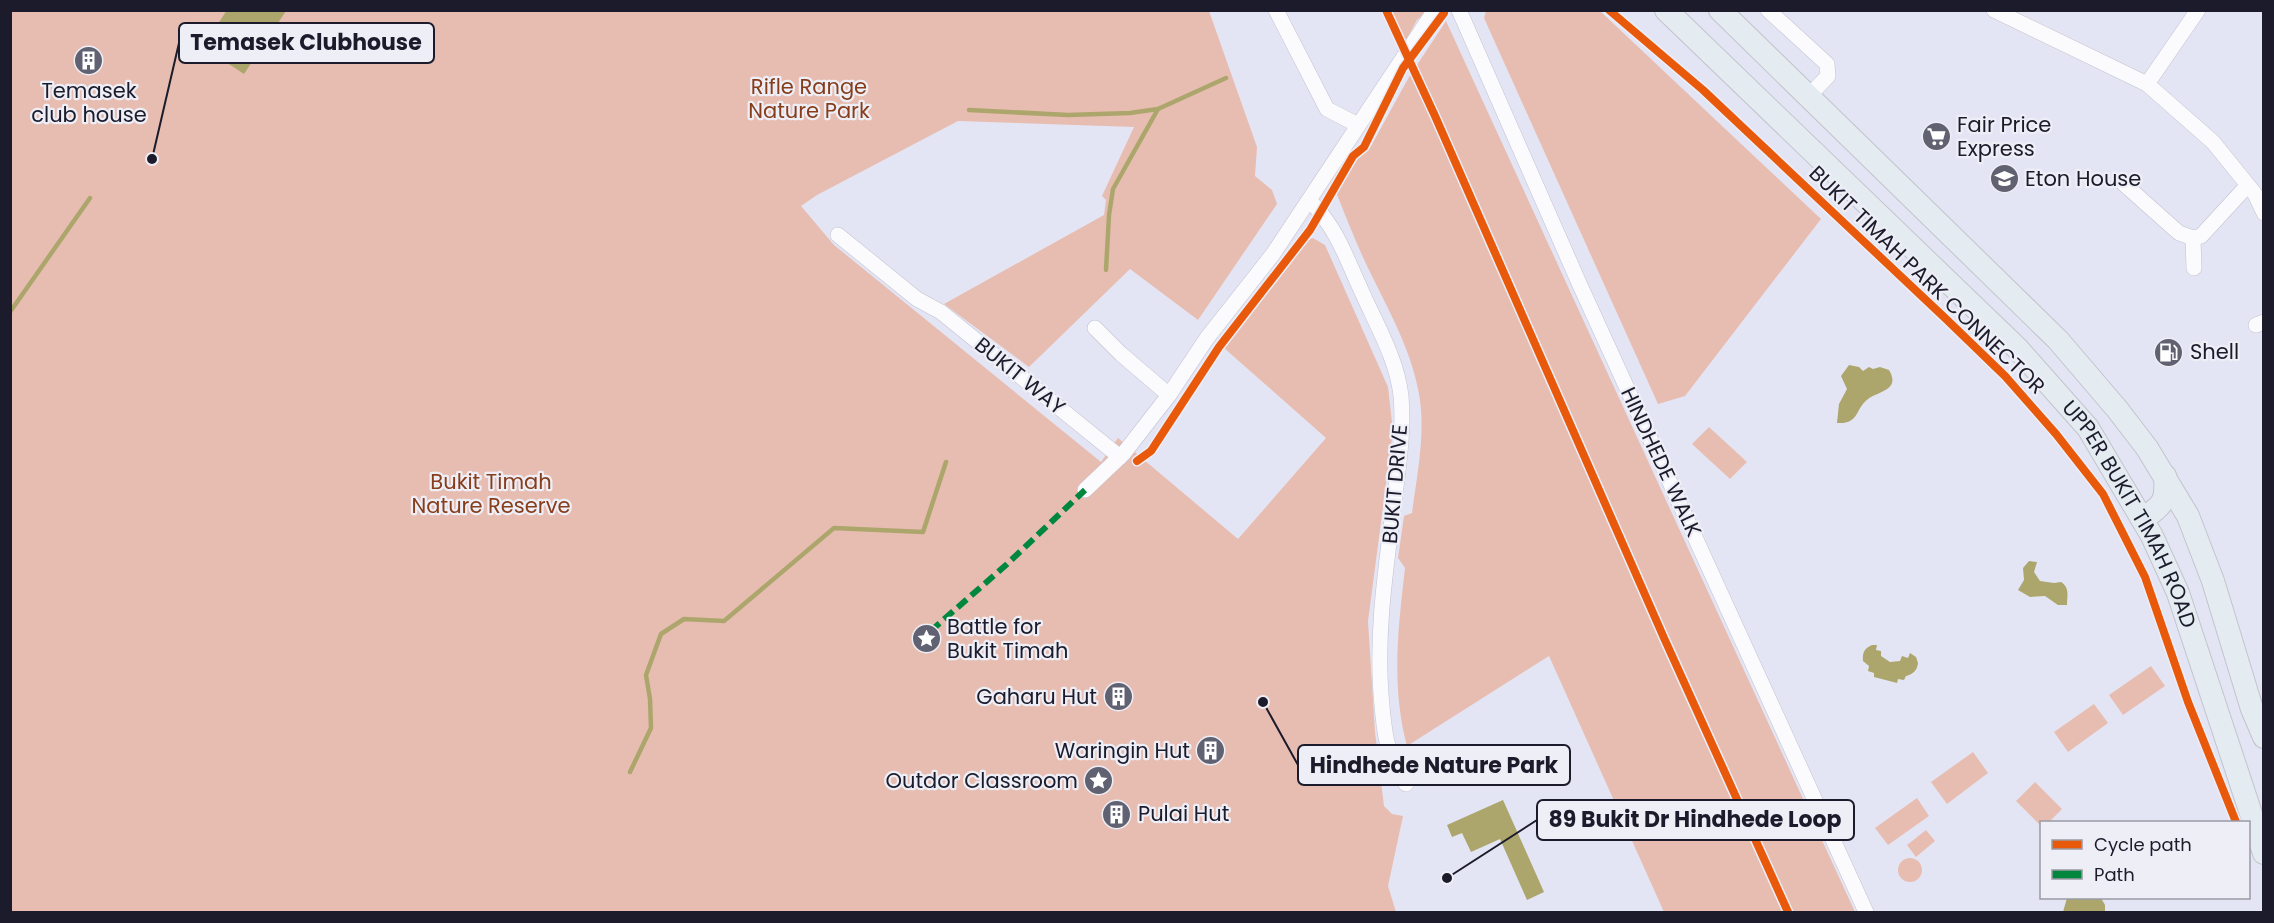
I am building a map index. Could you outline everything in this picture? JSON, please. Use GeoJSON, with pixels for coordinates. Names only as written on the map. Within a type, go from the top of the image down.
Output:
{"type":"FeatureCollection","features":[{"type":"Feature","properties":{"kind":"highway","name":"UPPER BUKIT TIMAH ROAD"},"geometry":{"type":"LineString","coordinates":[[1666,10],[2018,349],[2088,428],[2152,536],[2178,593],[2264,853]]}},
{"type":"Feature","properties":{"kind":"highway","name":"UPPER BUKIT TIMAH ROAD"},"geometry":{"type":"LineString","coordinates":[[1720,10],[2072,355],[2117,409],[2165,476],[2188,516],[2213,580],[2252,709],[2264,737]]}},
{"type":"Feature","properties":{"kind":"highway"},"geometry":{"type":"LineString","coordinates":[[2142,519],[2156,511],[2164,500],[2165,476]]}},
{"type":"Feature","properties":{"kind":"street"},"geometry":{"type":"LineString","coordinates":[[1276,10],[1327,109],[1358,125]]}},
{"type":"Feature","properties":{"kind":"street"},"geometry":{"type":"LineString","coordinates":[[1085,490],[1117,460],[1168,395],[1207,338],[1273,254],[1435,10]]}},
{"type":"Feature","properties":{"kind":"street"},"geometry":{"type":"LineString","coordinates":[[1768,10],[1827,64],[1828,76],[1808,97]]}},
{"type":"Feature","properties":{"kind":"street"},"geometry":{"type":"LineString","coordinates":[[1994,10],[2147,84],[2213,142],[2255,190],[2264,213]]}},
{"type":"Feature","properties":{"kind":"street"},"geometry":{"type":"LineString","coordinates":[[2147,84],[2198,10]]}},
{"type":"Feature","properties":{"kind":"street","name":"HINDHEDE WALK"},"geometry":{"type":"LineString","coordinates":[[1459,11],[1579,283],[1866,912]]}},
{"type":"Feature","properties":{"kind":"street"},"geometry":{"type":"LineString","coordinates":[[2124,184],[2179,233],[2193,237],[2201,236],[2255,190]]}},
{"type":"Feature","properties":{"kind":"street","name":"BUKIT DRIVE"},"geometry":{"type":"LineString","coordinates":[[1310,201],[1335,232],[1396,370],[1401,395],[1402,426],[1399,461],[1381,607],[1380,670],[1384,732],[1394,768],[1406,784]]}},
{"type":"Feature","properties":{"kind":"street","name":"BUKIT WAY"},"geometry":{"type":"LineString","coordinates":[[838,235],[917,299],[925,311],[1117,460]]}},
{"type":"Feature","properties":{"kind":"street"},"geometry":{"type":"LineString","coordinates":[[2193,237],[2194,268]]}},
{"type":"Feature","properties":{"kind":"street"},"geometry":{"type":"LineString","coordinates":[[1095,328],[1168,395]]}},
{"type":"Feature","properties":{"kind":"green space","name":"Bukit Timah Nature Reserve"},"geometry":{"type":"Polygon","coordinates":[[[10,11],[1209,11],[1257,147],[1255,176],[1272,190],[1277,204],[1198,320],[1130,269],[1029,367],[944,304],[1104,215],[1106,200],[1102,196],[1134,127],[958,121],[817,195],[801,206],[834,245],[1101,462],[1118,438],[1238,539],[1326,438],[1224,348],[1302,242],[1313,238],[1325,245],[1388,387],[1393,431],[1368,621],[1375,732],[1384,806],[1392,814],[1403,816],[1388,886],[1396,912],[11,912],[10,11]]]}},
{"type":"Feature","properties":{"kind":"green space"},"geometry":{"type":"Polygon","coordinates":[[[1391,11],[1427,11],[1417,20],[1405,42],[1391,11]]]}},
{"type":"Feature","properties":{"kind":"green space"},"geometry":{"type":"Polygon","coordinates":[[[1486,11],[1600,11],[1821,219],[1685,396],[1658,404],[1484,18],[1486,11]]]}},
{"type":"Feature","properties":{"kind":"green space"},"geometry":{"type":"Polygon","coordinates":[[[1446,21],[1855,912],[1664,912],[1549,656],[1407,746],[1397,679],[1398,635],[1405,568],[1398,558],[1404,516],[1412,513],[1420,454],[1421,409],[1415,377],[1405,345],[1364,259],[1336,192],[1356,159],[1370,148],[1409,77],[1446,21]]]}},
{"type":"Feature","properties":{"kind":"green space"},"geometry":{"type":"Polygon","coordinates":[[[1709,427],[1747,462],[1730,479],[1692,444],[1709,427]]]}},
{"type":"Feature","properties":{"kind":"green space"},"geometry":{"type":"Polygon","coordinates":[[[2151,666],[2165,686],[2123,715],[2109,695],[2151,666]]]}},
{"type":"Feature","properties":{"kind":"green space"},"geometry":{"type":"Polygon","coordinates":[[[2094,704],[2108,723],[2068,752],[2054,732],[2094,704]]]}},
{"type":"Feature","properties":{"kind":"green space"},"geometry":{"type":"Polygon","coordinates":[[[1973,752],[1988,773],[1947,804],[1931,782],[1973,752]]]}},
{"type":"Feature","properties":{"kind":"green space"},"geometry":{"type":"Polygon","coordinates":[[[2035,782],[2062,809],[2050,821],[2040,821],[2040,825],[2016,801],[2035,782]]]}},
{"type":"Feature","properties":{"kind":"green space"},"geometry":{"type":"Polygon","coordinates":[[[1917,798],[1929,816],[1888,845],[1875,828],[1917,798]]]}},
{"type":"Feature","properties":{"kind":"green space"},"geometry":{"type":"Polygon","coordinates":[[[1926,830],[1935,841],[1916,857],[1907,845],[1926,830]]]}},
{"type":"Feature","properties":{"kind":"green space"},"geometry":{"type":"Polygon","coordinates":[[[1910,858],[1915,859],[1921,865],[1921,875],[1915,881],[1910,882],[1905,881],[1899,875],[1898,870],[1899,865],[1905,859],[1910,858]]]}},
{"type":"Feature","properties":{"kind":"shaded area"},"geometry":{"type":"Polygon","coordinates":[[[227,10],[286,11],[244,74],[203,47],[227,10]]]}},
{"type":"Feature","properties":{"kind":"shaded area"},"geometry":{"type":"Polygon","coordinates":[[[1849,365],[1859,367],[1863,371],[1869,367],[1889,370],[1892,382],[1887,389],[1868,399],[1853,419],[1837,423],[1839,404],[1847,389],[1841,376],[1849,365]]]}},
{"type":"Feature","properties":{"kind":"shaded area"},"geometry":{"type":"Polygon","coordinates":[[[2029,561],[2037,562],[2034,572],[2040,581],[2064,584],[2067,592],[2067,605],[2058,605],[2045,596],[2030,597],[2018,590],[2024,580],[2023,568],[2029,561]]]}},
{"type":"Feature","properties":{"kind":"shaded area"},"geometry":{"type":"Polygon","coordinates":[[[1872,645],[1877,645],[1876,650],[1881,651],[1881,656],[1890,662],[1900,661],[1902,656],[1908,658],[1910,653],[1916,657],[1918,663],[1916,670],[1904,680],[1898,679],[1897,683],[1874,677],[1874,673],[1868,671],[1869,666],[1863,661],[1864,651],[1872,645]]]}},
{"type":"Feature","properties":{"kind":"shaded area"},"geometry":{"type":"Polygon","coordinates":[[[1503,800],[1544,892],[1527,900],[1500,839],[1471,852],[1462,833],[1452,837],[1447,825],[1503,800]]]}},
{"type":"Feature","properties":{"kind":"shaded area"},"geometry":{"type":"Polygon","coordinates":[[[2067,899],[2102,899],[2105,905],[2105,912],[2063,912],[2067,899]]]}},
{"type":"Feature","properties":{"kind":"waterway"},"geometry":{"type":"LineString","coordinates":[[969,110],[1068,115],[1130,113],[1158,109],[1226,78]]}},
{"type":"Feature","properties":{"kind":"waterway"},"geometry":{"type":"LineString","coordinates":[[1106,270],[1113,189],[1158,109]]}},
{"type":"Feature","properties":{"kind":"waterway"},"geometry":{"type":"LineString","coordinates":[[10,312],[90,198]]}},
{"type":"Feature","properties":{"kind":"waterway"},"geometry":{"type":"LineString","coordinates":[[630,772],[651,728],[646,675],[661,634],[684,619],[724,621],[834,528],[923,532],[946,462]]}},
{"type":"Feature","properties":{"kind":"marked path"},"geometry":{"type":"LineString","coordinates":[[917,643],[1006,565],[1085,490]]}},
{"type":"Feature","properties":{"kind":"cycle path"},"geometry":{"type":"LineString","coordinates":[[1386,10],[1788,912]]}},
{"type":"Feature","properties":{"kind":"cycle path","name":"BUKIT TIMAH PARK CONNECTOR"},"geometry":{"type":"LineString","coordinates":[[1609,10],[1703,90],[2005,376],[2056,434],[2103,494],[2145,577],[2188,702],[2236,821]]}},
{"type":"Feature","properties":{"kind":"cycle path"},"geometry":{"type":"LineString","coordinates":[[1137,461],[1151,451],[1219,347],[1310,230],[1353,156],[1364,147],[1403,68],[1444,13]]}},
{"type":"Feature","properties":{"kind":"place","name":"Temasek club house"},"geometry":{"type":"Point","coordinates":[89,60]}},
{"type":"Feature","properties":{"kind":"place","name":"Fair Price Express"},"geometry":{"type":"Point","coordinates":[1936,137]}},
{"type":"Feature","properties":{"kind":"place","name":"Temasek Clubhouse"},"geometry":{"type":"Point","coordinates":[152,159]}},
{"type":"Feature","properties":{"kind":"place","name":"Eton House"},"geometry":{"type":"Point","coordinates":[2004,179]}},
{"type":"Feature","properties":{"kind":"place","name":"Shell"},"geometry":{"type":"Point","coordinates":[2169,352]}},
{"type":"Feature","properties":{"kind":"place","name":"Battle for Bukit Timah"},"geometry":{"type":"Point","coordinates":[926,639]}},
{"type":"Feature","properties":{"kind":"place","name":"Gaharu Hut"},"geometry":{"type":"Point","coordinates":[1118,697]}},
{"type":"Feature","properties":{"kind":"place","name":"Hindhede Nature Park"},"geometry":{"type":"Point","coordinates":[1263,702]}},
{"type":"Feature","properties":{"kind":"place","name":"Waringin Hut"},"geometry":{"type":"Point","coordinates":[1211,751]}},
{"type":"Feature","properties":{"kind":"place","name":"Outdor Classroom"},"geometry":{"type":"Point","coordinates":[1099,781]}},
{"type":"Feature","properties":{"kind":"place","name":"Pulai Hut"},"geometry":{"type":"Point","coordinates":[1117,814]}},
{"type":"Feature","properties":{"kind":"place","name":"89 Bukit Dr Hindhede Loop"},"geometry":{"type":"Point","coordinates":[1447,878]}},
{"type":"Feature","properties":{"kind":"park label","name":"Rifle Range Nature Park"},"geometry":{"type":"Point","coordinates":[809,99]}}]}
